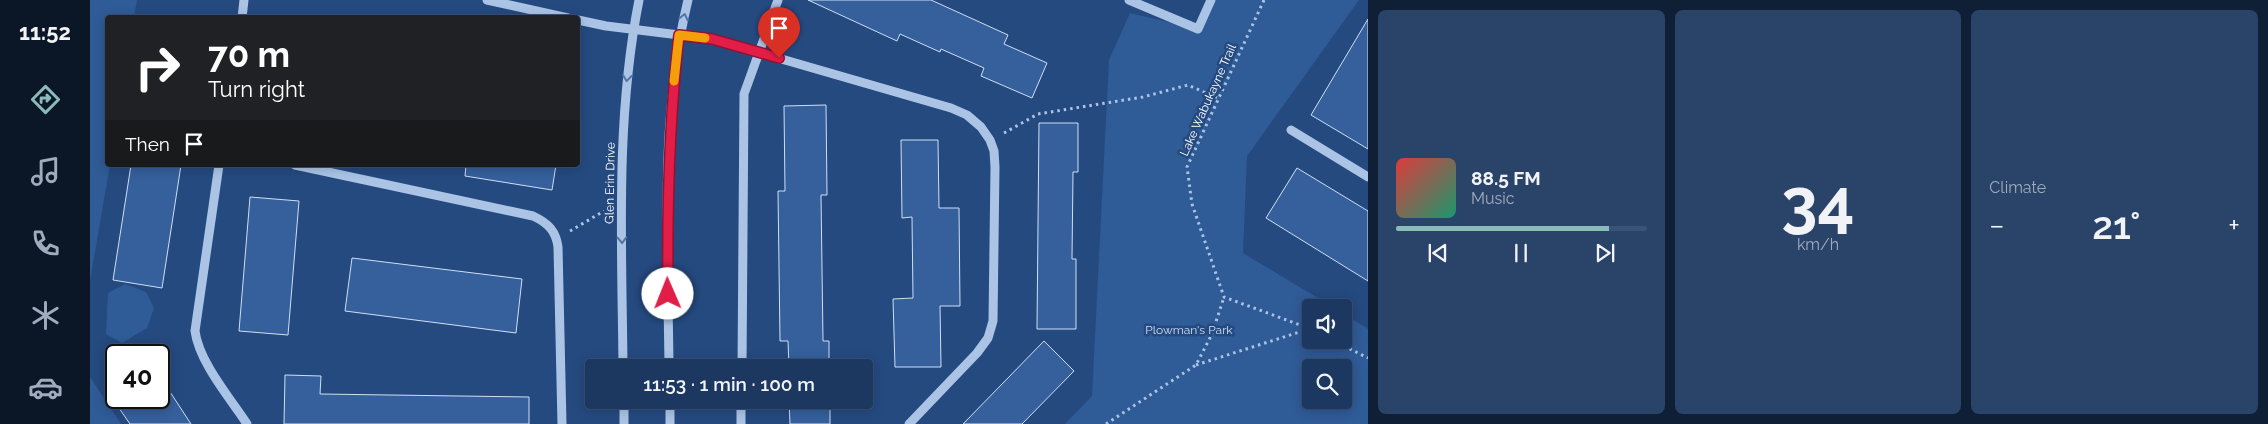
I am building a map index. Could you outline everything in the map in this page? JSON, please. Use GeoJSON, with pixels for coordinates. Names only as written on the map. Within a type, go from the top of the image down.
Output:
{"type":"FeatureCollection","features":[{"type":"Feature","properties":{"kind":"street"},"geometry":{"type":"LineString","coordinates":[[242,15],[244,0]]}},
{"type":"Feature","properties":{"kind":"street"},"geometry":{"type":"LineString","coordinates":[[487,0],[554,15]]}},
{"type":"Feature","properties":{"kind":"street","name":"Glen Erin Drive"},"geometry":{"type":"LineString","coordinates":[[623,359],[621,165],[626,82],[639,0]]}},
{"type":"Feature","properties":{"kind":"street"},"geometry":{"type":"LineString","coordinates":[[669,359],[667,221],[670,126],[679,35],[688,0]]}},
{"type":"Feature","properties":{"kind":"street"},"geometry":{"type":"LineString","coordinates":[[742,359],[744,94],[778,0]]}},
{"type":"Feature","properties":{"kind":"street"},"geometry":{"type":"LineString","coordinates":[[1129,0],[1198,29],[1211,0]]}},
{"type":"Feature","properties":{"kind":"street"},"geometry":{"type":"LineString","coordinates":[[580,20],[712,39],[951,108],[966,115],[981,127],[990,140],[995,167],[993,321],[988,338],[977,353],[909,424]]}},
{"type":"Feature","properties":{"kind":"street"},"geometry":{"type":"LineString","coordinates":[[1291,130],[1368,177]]}},
{"type":"Feature","properties":{"kind":"street"},"geometry":{"type":"LineString","coordinates":[[219,167],[195,331],[196,340],[204,358],[248,424]]}},
{"type":"Feature","properties":{"kind":"street"},"geometry":{"type":"LineString","coordinates":[[304,167],[533,216],[546,223],[557,239],[562,424]]}},
{"type":"Feature","properties":{"kind":"street"},"geometry":{"type":"LineString","coordinates":[[624,409],[624,424]]}},
{"type":"Feature","properties":{"kind":"street"},"geometry":{"type":"LineString","coordinates":[[670,409],[670,424]]}},
{"type":"Feature","properties":{"kind":"street"},"geometry":{"type":"LineString","coordinates":[[741,409],[741,424]]}},
{"type":"Feature","properties":{"kind":"path","name":"Lake Wabukayne Trail"},"geometry":{"type":"LineString","coordinates":[[1224,297],[1192,204],[1187,168],[1217,98],[1264,0]]}},
{"type":"Feature","properties":{"kind":"path"},"geometry":{"type":"LineString","coordinates":[[990,140],[1038,114],[1143,97],[1188,85],[1217,98]]}},
{"type":"Feature","properties":{"kind":"path"},"geometry":{"type":"LineString","coordinates":[[557,239],[621,201]]}},
{"type":"Feature","properties":{"kind":"path"},"geometry":{"type":"LineString","coordinates":[[1196,365],[1212,334],[1224,297],[1302,326]]}},
{"type":"Feature","properties":{"kind":"path"},"geometry":{"type":"LineString","coordinates":[[1106,424],[1196,365],[1302,332]]}},
{"type":"Feature","properties":{"kind":"path"},"geometry":{"type":"LineString","coordinates":[[1350,349],[1368,358]]}},
{"type":"Feature","properties":{"kind":"green space"},"geometry":{"type":"Polygon","coordinates":[[[90,0],[137,0],[134,15],[105,15],[105,167],[110,167],[90,281],[90,0]]]}},
{"type":"Feature","properties":{"kind":"green space","name":"Plowman's Park"},"geometry":{"type":"Polygon","coordinates":[[[1211,0],[1359,0],[1247,156],[1243,253],[1320,299],[1302,299],[1302,349],[1352,349],[1352,319],[1368,329],[1368,424],[1065,424],[1092,396],[1109,60],[1130,13],[1198,29],[1211,0]]]}},
{"type":"Feature","properties":{"kind":"green space"},"geometry":{"type":"Polygon","coordinates":[[[125,284],[146,292],[154,308],[147,328],[122,343],[106,334],[108,293],[125,284]]]}},
{"type":"Feature","properties":{"kind":"green space"},"geometry":{"type":"Polygon","coordinates":[[[90,377],[105,400],[105,409],[111,409],[121,424],[90,424],[90,377]]]}},
{"type":"Feature","properties":{"kind":"building"},"geometry":{"type":"Polygon","coordinates":[[[808,0],[931,0],[1008,35],[1004,44],[1047,63],[1032,98],[981,76],[984,68],[941,49],[940,52],[900,34],[897,41],[808,0]]]}},
{"type":"Feature","properties":{"kind":"building"},"geometry":{"type":"Polygon","coordinates":[[[1368,19],[1368,149],[1311,115],[1368,19]]]}},
{"type":"Feature","properties":{"kind":"building"},"geometry":{"type":"Polygon","coordinates":[[[826,105],[827,195],[821,195],[823,341],[829,341],[829,359],[789,359],[788,341],[780,341],[778,191],[785,191],[784,106],[826,105]]]}},
{"type":"Feature","properties":{"kind":"building"},"geometry":{"type":"Polygon","coordinates":[[[1039,123],[1078,123],[1078,172],[1073,172],[1072,259],[1076,259],[1076,329],[1037,329],[1039,123]]]}},
{"type":"Feature","properties":{"kind":"building"},"geometry":{"type":"Polygon","coordinates":[[[901,140],[938,140],[939,208],[959,208],[960,306],[940,306],[941,367],[895,367],[893,299],[913,298],[912,217],[902,218],[901,140]]]}},
{"type":"Feature","properties":{"kind":"building"},"geometry":{"type":"Polygon","coordinates":[[[131,167],[181,167],[162,288],[113,280],[131,167]]]}},
{"type":"Feature","properties":{"kind":"building"},"geometry":{"type":"Polygon","coordinates":[[[466,167],[556,167],[552,190],[465,176],[466,167]]]}},
{"type":"Feature","properties":{"kind":"building"},"geometry":{"type":"Polygon","coordinates":[[[1297,168],[1368,211],[1368,281],[1266,218],[1297,168]]]}},
{"type":"Feature","properties":{"kind":"building"},"geometry":{"type":"Polygon","coordinates":[[[250,197],[299,201],[288,335],[239,331],[250,197]]]}},
{"type":"Feature","properties":{"kind":"building"},"geometry":{"type":"Polygon","coordinates":[[[352,258],[522,279],[516,333],[345,311],[352,258]]]}},
{"type":"Feature","properties":{"kind":"building"},"geometry":{"type":"Polygon","coordinates":[[[1044,341],[1074,371],[1022,424],[963,424],[1044,341]]]}},
{"type":"Feature","properties":{"kind":"building"},"geometry":{"type":"Polygon","coordinates":[[[285,375],[321,376],[320,394],[529,397],[529,424],[284,424],[285,375]]]}},
{"type":"Feature","properties":{"kind":"building"},"geometry":{"type":"Polygon","coordinates":[[[170,392],[191,424],[130,424],[120,409],[170,409],[170,392]]]}},
{"type":"Feature","properties":{"kind":"building"},"geometry":{"type":"Polygon","coordinates":[[[789,409],[830,409],[830,424],[790,424],[789,409]]]}},
{"type":"Feature","properties":{"kind":"slow traffic"},"geometry":{"type":"LineString","coordinates":[[674,81],[679,35],[705,38]]}},
{"type":"Feature","properties":{"kind":"route"},"geometry":{"type":"LineString","coordinates":[[668,294],[667,221],[670,126],[679,35],[712,39],[779,58]]}}]}
